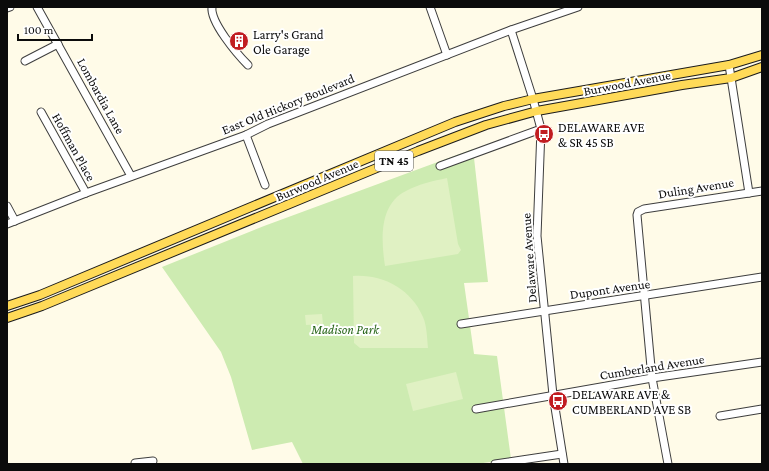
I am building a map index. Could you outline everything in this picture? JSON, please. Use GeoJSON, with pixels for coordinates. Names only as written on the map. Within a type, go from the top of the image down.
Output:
{"type":"FeatureCollection","features":[{"type":"Feature","properties":{"kind":"main road","name":"Burwood Avenue"},"geometry":{"type":"LineString","coordinates":[[7,306],[40,295],[455,122],[504,106],[533,99],[729,65],[762,55]]}},
{"type":"Feature","properties":{"kind":"main road","name":"Burwood Avenue"},"geometry":{"type":"LineString","coordinates":[[7,318],[42,306],[418,151],[486,125],[537,111],[682,85],[731,78],[762,67]]}},
{"type":"Feature","properties":{"kind":"street","name":"Lombardia Lane"},"geometry":{"type":"LineString","coordinates":[[37,7],[131,176]]}},
{"type":"Feature","properties":{"kind":"street"},"geometry":{"type":"LineString","coordinates":[[211,7],[220,29],[231,46],[248,65]]}},
{"type":"Feature","properties":{"kind":"street"},"geometry":{"type":"LineString","coordinates":[[430,7],[447,55]]}},
{"type":"Feature","properties":{"kind":"street","name":"East Old Hickory Boulevard"},"geometry":{"type":"LineString","coordinates":[[7,224],[131,176],[246,135],[268,124],[510,30],[570,8],[578,7]]}},
{"type":"Feature","properties":{"kind":"street","name":"Delaware Avenue"},"geometry":{"type":"LineString","coordinates":[[510,30],[537,111],[541,129],[537,236],[553,396],[564,464]]}},
{"type":"Feature","properties":{"kind":"street"},"geometry":{"type":"LineString","coordinates":[[25,61],[58,44]]}},
{"type":"Feature","properties":{"kind":"street"},"geometry":{"type":"LineString","coordinates":[[729,65],[749,193]]}},
{"type":"Feature","properties":{"kind":"street","name":"Hoffman Place"},"geometry":{"type":"LineString","coordinates":[[41,112],[86,193]]}},
{"type":"Feature","properties":{"kind":"street"},"geometry":{"type":"LineString","coordinates":[[440,166],[541,129]]}},
{"type":"Feature","properties":{"kind":"street"},"geometry":{"type":"LineString","coordinates":[[246,135],[265,185]]}},
{"type":"Feature","properties":{"kind":"street","name":"Duling Avenue"},"geometry":{"type":"LineString","coordinates":[[645,296],[638,212],[644,209],[762,191]]}},
{"type":"Feature","properties":{"kind":"street"},"geometry":{"type":"LineString","coordinates":[[7,206],[15,221]]}},
{"type":"Feature","properties":{"kind":"street","name":"Dupont Avenue"},"geometry":{"type":"LineString","coordinates":[[461,324],[762,277]]}},
{"type":"Feature","properties":{"kind":"street"},"geometry":{"type":"LineString","coordinates":[[645,296],[652,378],[668,464]]}},
{"type":"Feature","properties":{"kind":"street","name":"Cumberland Avenue"},"geometry":{"type":"LineString","coordinates":[[476,409],[652,378],[762,362]]}},
{"type":"Feature","properties":{"kind":"street"},"geometry":{"type":"LineString","coordinates":[[720,416],[762,409]]}},
{"type":"Feature","properties":{"kind":"street"},"geometry":{"type":"LineString","coordinates":[[495,464],[562,454]]}},
{"type":"Feature","properties":{"kind":"street"},"geometry":{"type":"LineString","coordinates":[[136,463],[153,461]]}},
{"type":"Feature","properties":{"kind":"green space","name":"Madison Park"},"geometry":{"type":"Polygon","coordinates":[[[473,149],[488,282],[464,283],[474,354],[497,356],[511,459],[476,464],[303,464],[292,442],[252,450],[231,377],[221,352],[162,267],[264,226],[473,149]]]}},
{"type":"Feature","properties":{"kind":"green space"},"geometry":{"type":"Polygon","coordinates":[[[447,178],[458,244],[461,250],[458,254],[385,266],[383,234],[386,214],[391,205],[397,197],[406,191],[426,183],[447,178]]]}},
{"type":"Feature","properties":{"kind":"green space"},"geometry":{"type":"Polygon","coordinates":[[[353,276],[364,276],[385,281],[395,285],[411,298],[423,317],[427,332],[428,348],[360,348],[354,343],[353,276]]]}},
{"type":"Feature","properties":{"kind":"green space"},"geometry":{"type":"Polygon","coordinates":[[[322,314],[323,324],[306,325],[305,315],[322,314]]]}},
{"type":"Feature","properties":{"kind":"green space"},"geometry":{"type":"Polygon","coordinates":[[[456,372],[463,399],[413,411],[406,384],[456,372]]]}},
{"type":"Feature","properties":{"kind":"place","name":"Larry's Grand Ole Garage"},"geometry":{"type":"Point","coordinates":[239,41]}},
{"type":"Feature","properties":{"kind":"place","name":"DELAWARE AVE & SR 45 SB"},"geometry":{"type":"Point","coordinates":[544,134]}},
{"type":"Feature","properties":{"kind":"place","name":"DELAWARE AVE & CUMBERLAND AVE SB"},"geometry":{"type":"Point","coordinates":[558,401]}}]}
